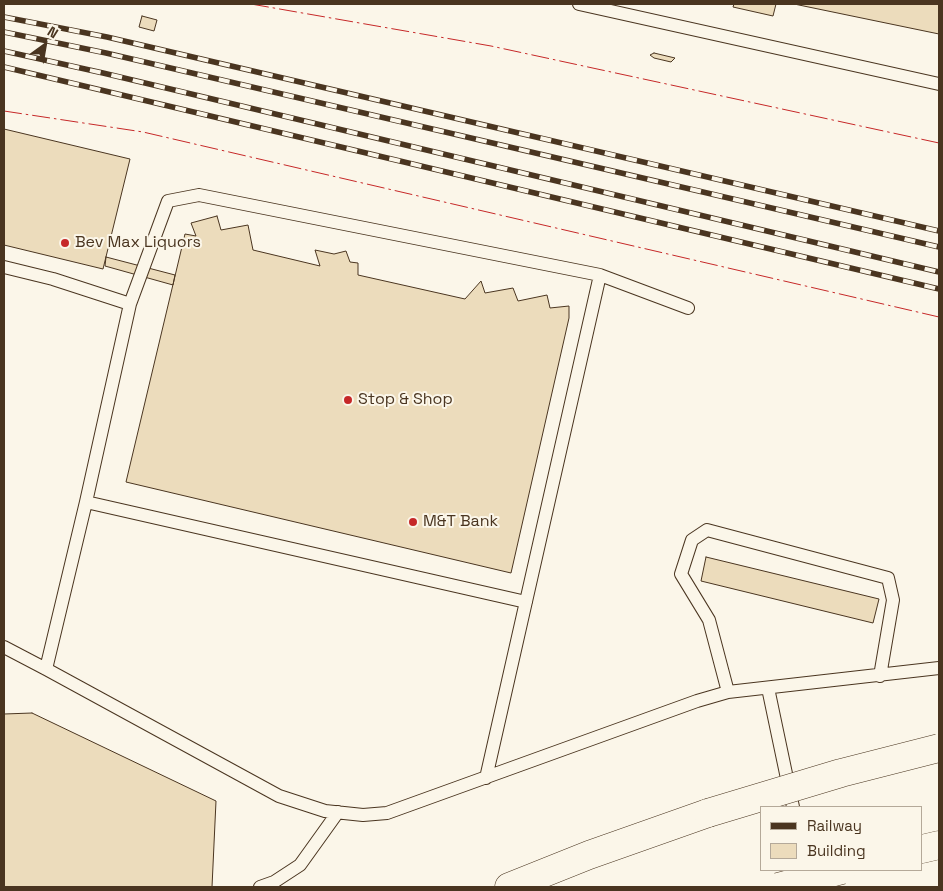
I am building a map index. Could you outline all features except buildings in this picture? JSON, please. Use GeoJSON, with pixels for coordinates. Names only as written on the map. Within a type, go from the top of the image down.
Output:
{"type":"FeatureCollection","features":[{"type":"Feature","properties":{"kind":"highway"},"geometry":{"type":"LineString","coordinates":[[509,887],[598,852],[708,813],[848,771],[939,748]]}},
{"type":"Feature","properties":{"kind":"highway"},"geometry":{"type":"LineString","coordinates":[[923,849],[939,845]]}},
{"type":"Feature","properties":{"kind":"highway"},"geometry":{"type":"LineString","coordinates":[[778,887],[838,871]]}},
{"type":"Feature","properties":{"kind":"lane"},"geometry":{"type":"LineString","coordinates":[[579,4],[939,84]]}},
{"type":"Feature","properties":{"kind":"lane"},"geometry":{"type":"LineString","coordinates":[[46,669],[86,502],[130,304],[168,202],[199,194],[600,275],[688,308]]}},
{"type":"Feature","properties":{"kind":"lane"},"geometry":{"type":"LineString","coordinates":[[4,267],[53,279],[130,304]]}},
{"type":"Feature","properties":{"kind":"lane"},"geometry":{"type":"LineString","coordinates":[[486,778],[600,275]]}},
{"type":"Feature","properties":{"kind":"lane"},"geometry":{"type":"LineString","coordinates":[[86,502],[526,602]]}},
{"type":"Feature","properties":{"kind":"lane"},"geometry":{"type":"LineString","coordinates":[[728,692],[709,620],[681,574],[692,540],[707,530],[888,578],[893,600],[880,676]]}},
{"type":"Feature","properties":{"kind":"lane"},"geometry":{"type":"LineString","coordinates":[[4,648],[279,796],[325,811],[363,814],[388,814],[697,700],[728,692],[939,668]]}},
{"type":"Feature","properties":{"kind":"lane"},"geometry":{"type":"LineString","coordinates":[[768,688],[793,806]]}},
{"type":"Feature","properties":{"kind":"lane"},"geometry":{"type":"LineString","coordinates":[[260,887],[274,882],[300,865],[338,812]]}},
{"type":"Feature","properties":{"kind":"lane"},"geometry":{"type":"LineString","coordinates":[[806,871],[809,887]]}},
{"type":"Feature","properties":{"kind":"railway"},"geometry":{"type":"LineString","coordinates":[[4,17],[107,37],[939,231]]}},
{"type":"Feature","properties":{"kind":"railway"},"geometry":{"type":"LineString","coordinates":[[4,32],[106,53],[939,247]]}},
{"type":"Feature","properties":{"kind":"railway"},"geometry":{"type":"LineString","coordinates":[[4,51],[939,272]]}},
{"type":"Feature","properties":{"kind":"railway"},"geometry":{"type":"LineString","coordinates":[[4,67],[939,289]]}},
{"type":"Feature","properties":{"kind":"power"},"geometry":{"type":"LineString","coordinates":[[251,4],[491,46],[939,143]]}},
{"type":"Feature","properties":{"kind":"power"},"geometry":{"type":"LineString","coordinates":[[4,111],[143,132],[939,317]]}},
{"type":"Feature","properties":{"kind":"place","name":"Bev Max Liquors"},"geometry":{"type":"Point","coordinates":[65,243]}},
{"type":"Feature","properties":{"kind":"place","name":"Stop & Shop"},"geometry":{"type":"Point","coordinates":[348,400]}},
{"type":"Feature","properties":{"kind":"place","name":"M&T Bank"},"geometry":{"type":"Point","coordinates":[413,522]}}]}
